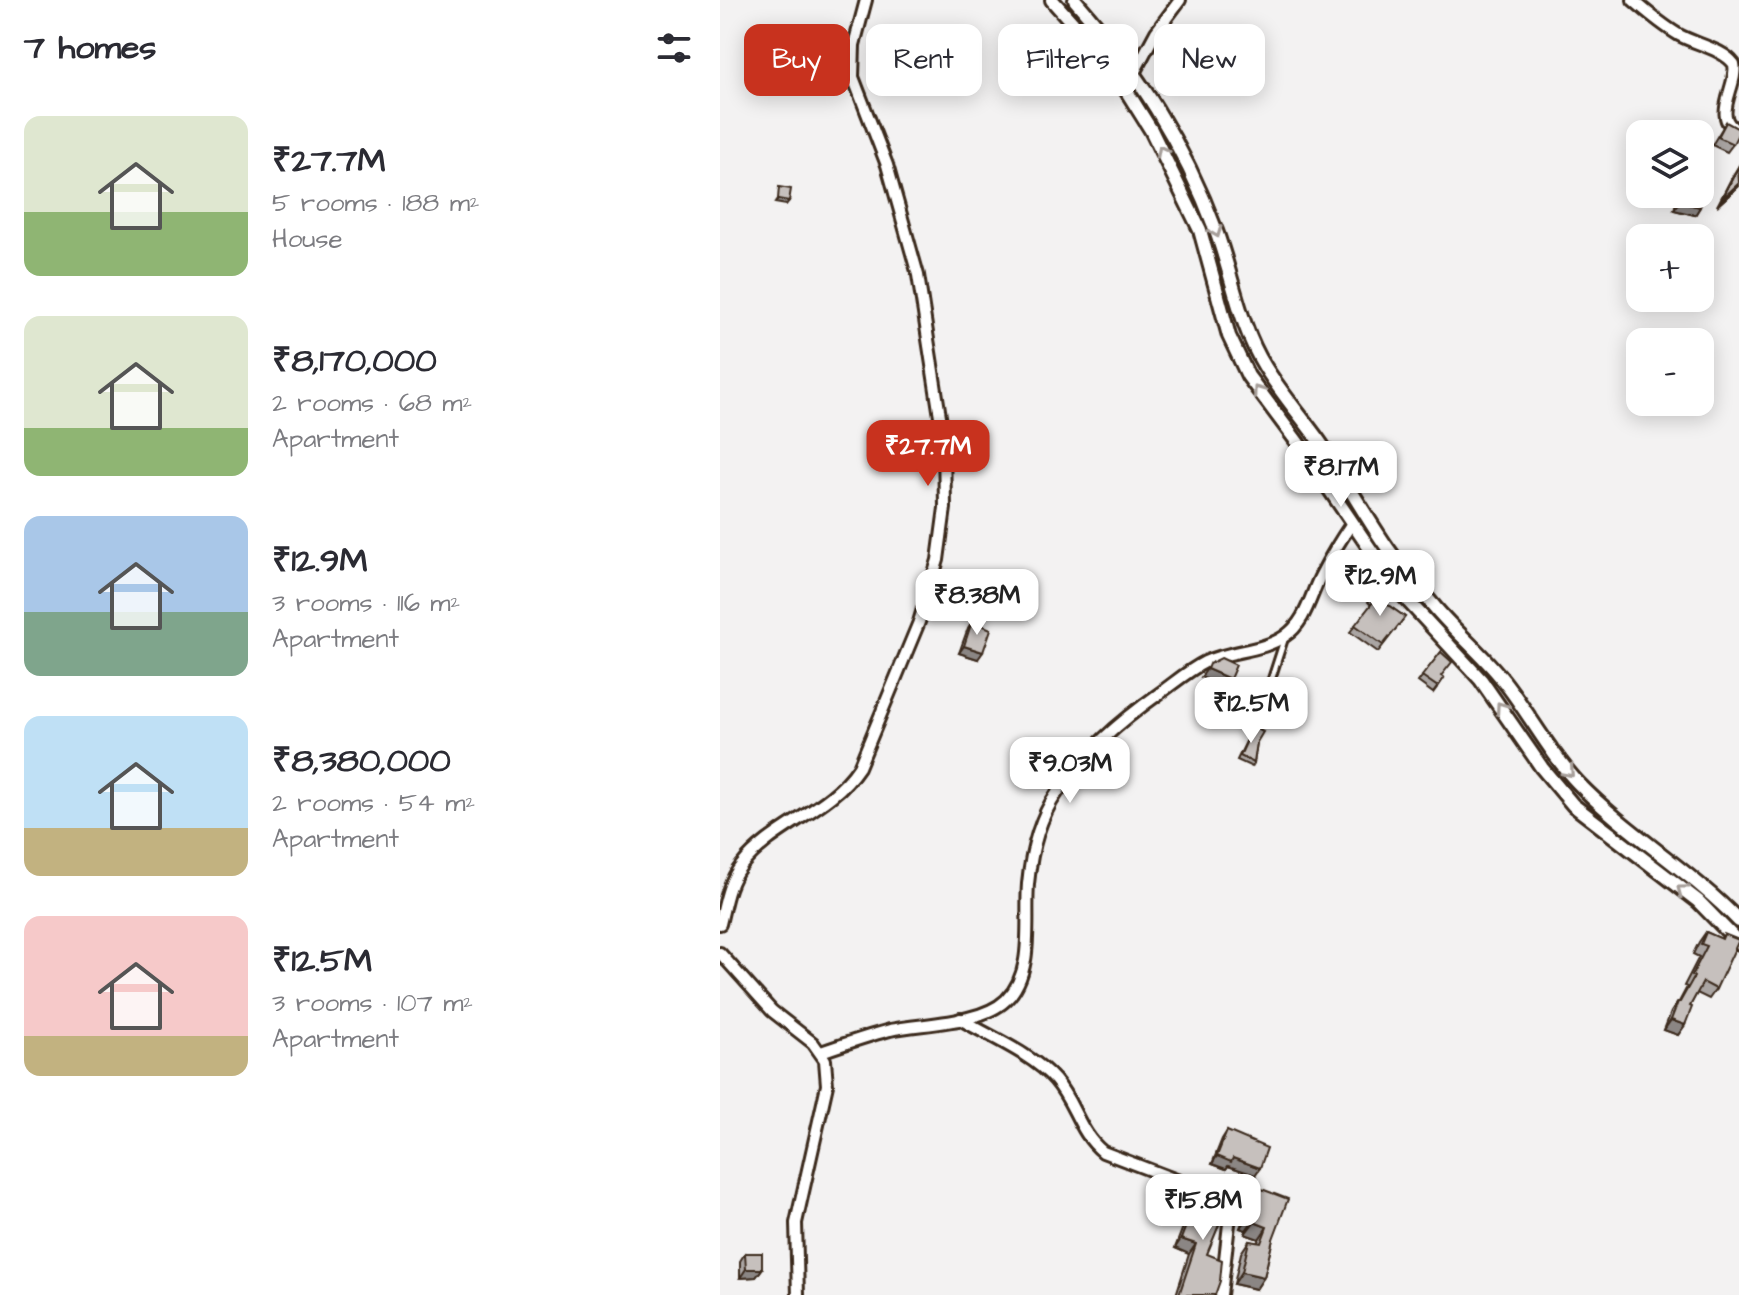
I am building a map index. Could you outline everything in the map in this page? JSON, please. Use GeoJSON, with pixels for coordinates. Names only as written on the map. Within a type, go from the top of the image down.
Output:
{"type":"FeatureCollection","features":[{"type":"Feature","properties":{"kind":"street"},"geometry":{"type":"LineString","coordinates":[[720,924],[732,882],[741,866],[770,840],[844,786],[859,767],[919,622],[933,581],[941,542],[945,508],[944,442],[926,313],[887,165],[853,77],[854,45],[866,0]]}},
{"type":"Feature","properties":{"kind":"street"},"geometry":{"type":"LineString","coordinates":[[1052,0],[1111,66],[1151,130],[1200,230],[1229,336],[1256,389],[1298,443],[1398,590],[1494,696],[1558,790],[1588,818],[1698,901],[1739,943]]}},
{"type":"Feature","properties":{"kind":"street"},"geometry":{"type":"LineString","coordinates":[[1075,0],[1094,24]]}},
{"type":"Feature","properties":{"kind":"street"},"geometry":{"type":"LineString","coordinates":[[1138,66],[1156,32],[1180,0]]}},
{"type":"Feature","properties":{"kind":"street"},"geometry":{"type":"LineString","coordinates":[[1633,0],[1680,36],[1731,60],[1739,80],[1727,109],[1727,121],[1739,131]]}},
{"type":"Feature","properties":{"kind":"street"},"geometry":{"type":"LineString","coordinates":[[1138,79],[1172,134],[1215,227],[1252,345],[1320,442],[1386,546],[1435,607],[1503,680],[1561,764],[1579,784],[1707,890],[1739,921]]}},
{"type":"Feature","properties":{"kind":"street"},"geometry":{"type":"LineString","coordinates":[[821,1052],[891,1030],[987,1012],[1004,1002],[1017,988],[1023,969],[1028,883],[1045,811],[1080,763],[1128,715],[1206,661],[1270,643],[1285,636],[1298,624],[1320,576],[1352,523]]}},
{"type":"Feature","properties":{"kind":"street"},"geometry":{"type":"LineString","coordinates":[[720,953],[772,1011],[821,1052],[828,1073],[796,1223],[798,1295]]}},
{"type":"Feature","properties":{"kind":"street"},"geometry":{"type":"LineString","coordinates":[[960,1019],[1040,1066],[1055,1080],[1084,1132],[1103,1152],[1222,1198],[1228,1204],[1230,1215],[1221,1295]]}},
{"type":"Feature","properties":{"kind":"lane"},"geometry":{"type":"LineString","coordinates":[[1256,727],[1285,636]]}},
{"type":"Feature","properties":{"kind":"building"},"geometry":{"type":"Polygon","coordinates":[[[1726,122],[1739,129],[1733,144],[1718,137],[1726,122]]]}},
{"type":"Feature","properties":{"kind":"building"},"geometry":{"type":"Polygon","coordinates":[[[1738,167],[1739,183],[1723,198],[1738,167]]]}},
{"type":"Feature","properties":{"kind":"building"},"geometry":{"type":"Polygon","coordinates":[[[779,187],[791,189],[789,201],[778,199],[779,187]]]}},
{"type":"Feature","properties":{"kind":"building"},"geometry":{"type":"Polygon","coordinates":[[[1003,582],[1025,589],[1021,599],[1000,592],[1003,582]]]}},
{"type":"Feature","properties":{"kind":"building"},"geometry":{"type":"Polygon","coordinates":[[[1384,582],[1391,588],[1381,600],[1405,617],[1383,645],[1355,625],[1384,582]]]}},
{"type":"Feature","properties":{"kind":"building"},"geometry":{"type":"Polygon","coordinates":[[[972,621],[991,629],[983,652],[964,646],[972,621]]]}},
{"type":"Feature","properties":{"kind":"building"},"geometry":{"type":"Polygon","coordinates":[[[1441,652],[1452,662],[1441,676],[1444,678],[1438,687],[1422,676],[1441,652]]]}},
{"type":"Feature","properties":{"kind":"building"},"geometry":{"type":"Polygon","coordinates":[[[1221,658],[1236,665],[1230,679],[1207,669],[1209,664],[1221,658]]]}},
{"type":"Feature","properties":{"kind":"building"},"geometry":{"type":"Polygon","coordinates":[[[1253,727],[1263,732],[1257,742],[1254,763],[1240,756],[1253,727]]]}},
{"type":"Feature","properties":{"kind":"building"},"geometry":{"type":"Polygon","coordinates":[[[1706,932],[1722,939],[1724,934],[1739,940],[1716,989],[1703,982],[1690,1006],[1685,1025],[1671,1020],[1707,946],[1701,944],[1706,932]]]}},
{"type":"Feature","properties":{"kind":"building"},"geometry":{"type":"Polygon","coordinates":[[[1227,1131],[1267,1148],[1260,1168],[1217,1156],[1227,1131]]]}},
{"type":"Feature","properties":{"kind":"building"},"geometry":{"type":"Polygon","coordinates":[[[1195,1185],[1224,1196],[1228,1203],[1207,1254],[1222,1260],[1215,1295],[1179,1295],[1196,1244],[1181,1239],[1189,1218],[1191,1208],[1188,1207],[1195,1185]]]}},
{"type":"Feature","properties":{"kind":"building"},"geometry":{"type":"Polygon","coordinates":[[[1259,1188],[1288,1199],[1273,1239],[1264,1277],[1242,1272],[1249,1241],[1261,1243],[1267,1227],[1248,1216],[1259,1188]]]}},
{"type":"Feature","properties":{"kind":"building"},"geometry":{"type":"Polygon","coordinates":[[[745,1253],[762,1253],[762,1269],[746,1269],[745,1253]]]}}]}
